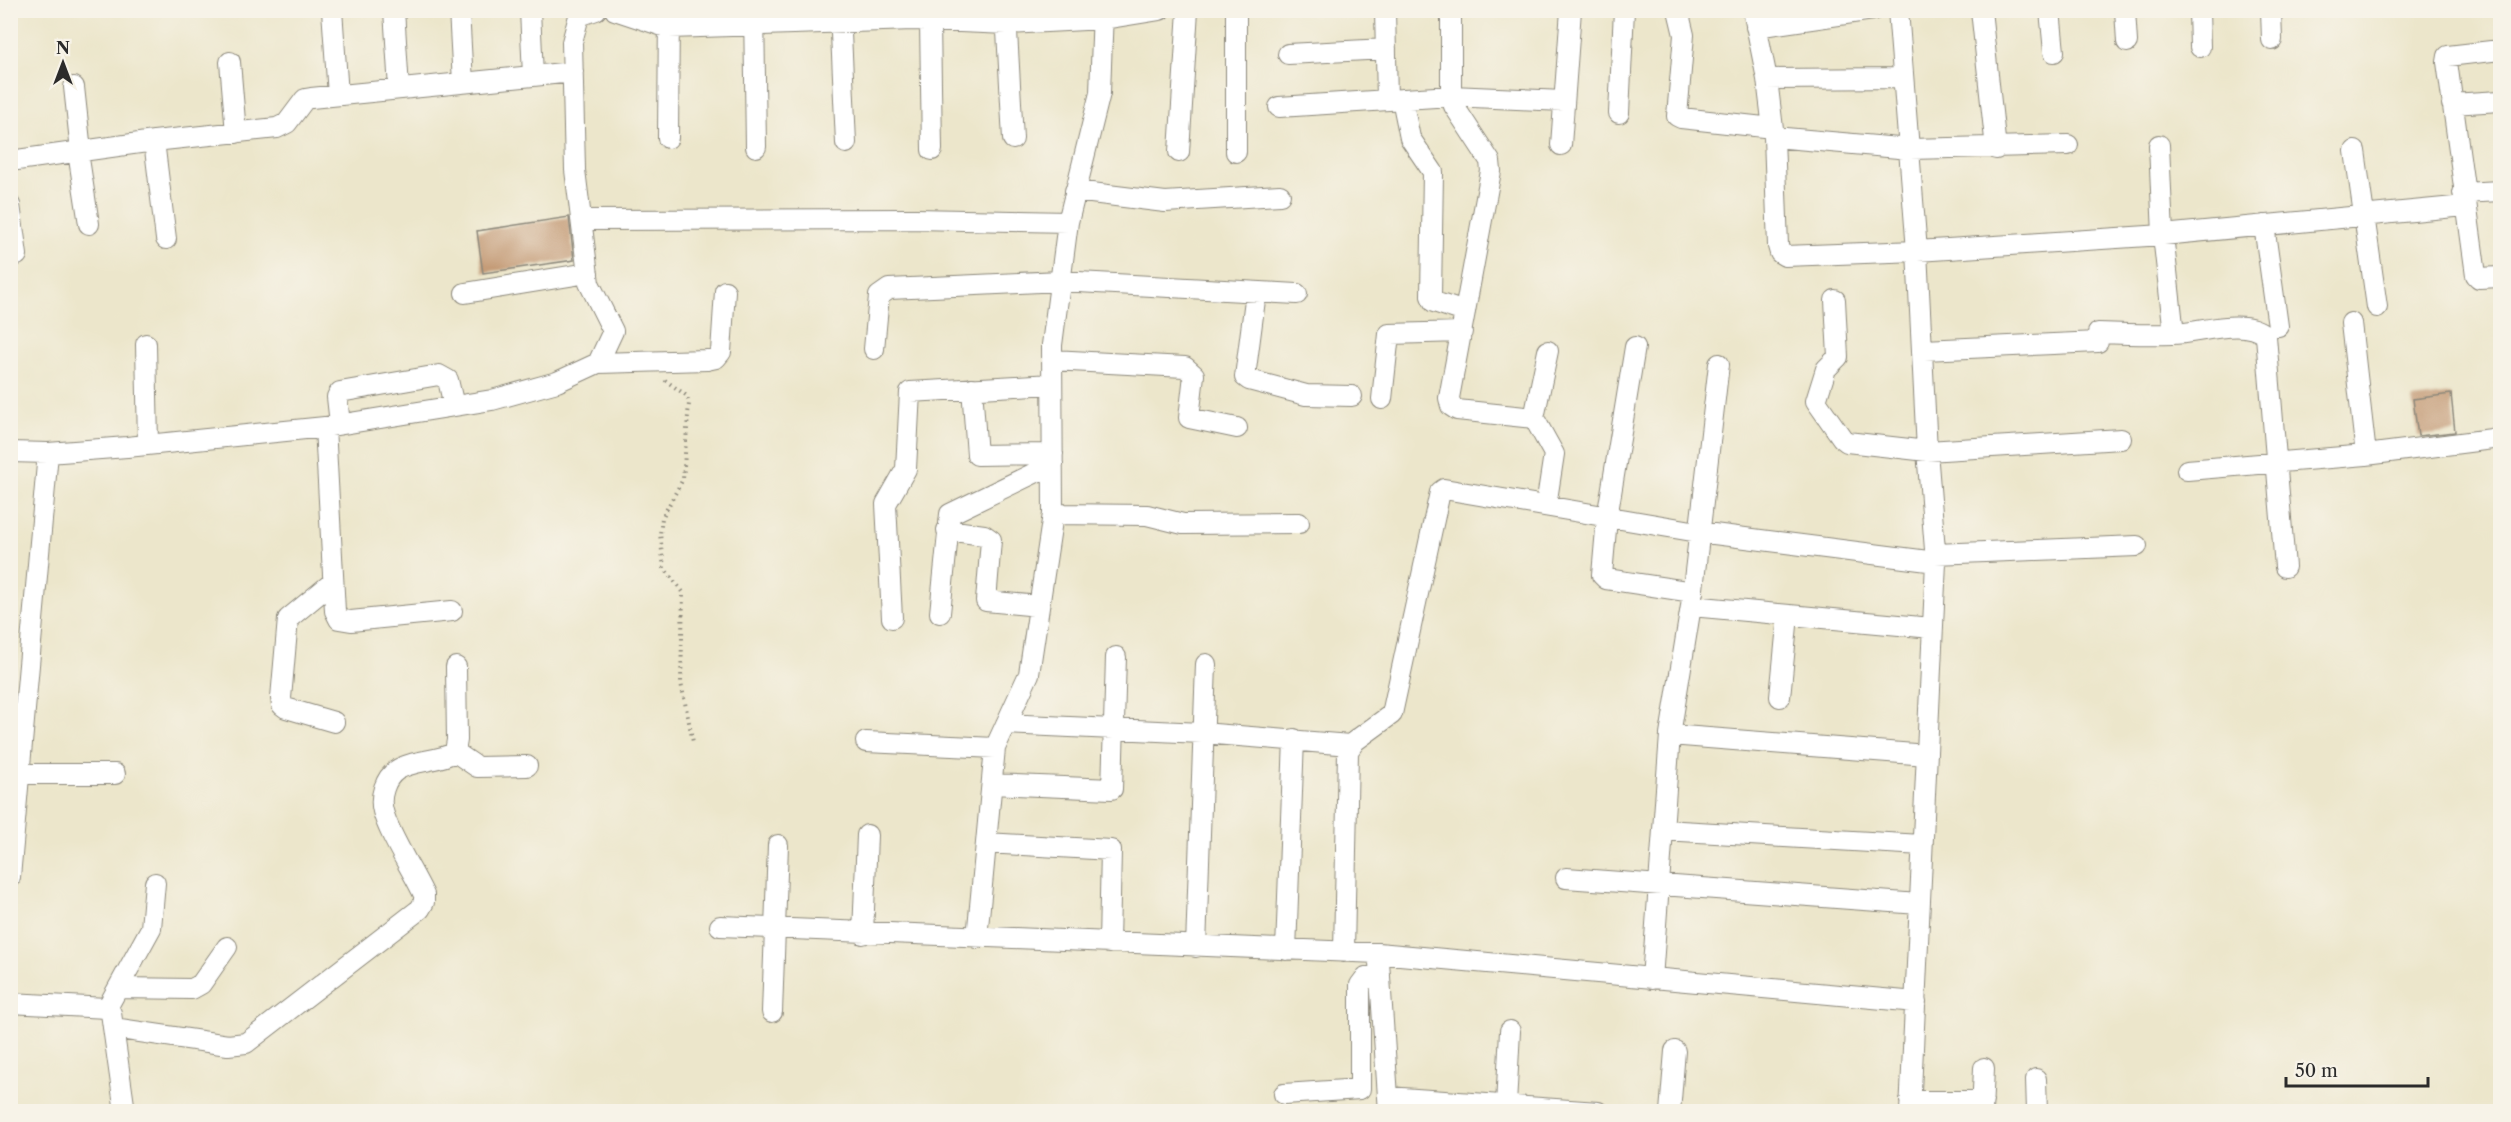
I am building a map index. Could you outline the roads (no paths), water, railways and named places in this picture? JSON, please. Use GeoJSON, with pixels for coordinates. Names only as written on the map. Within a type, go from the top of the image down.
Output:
{"type":"FeatureCollection","features":[{"type":"Feature","properties":{"kind":"street"},"geometry":{"type":"LineString","coordinates":[[332,10],[338,95]]}},
{"type":"Feature","properties":{"kind":"street"},"geometry":{"type":"LineString","coordinates":[[394,10],[399,89]]}},
{"type":"Feature","properties":{"kind":"street"},"geometry":{"type":"LineString","coordinates":[[459,10],[463,83]]}},
{"type":"Feature","properties":{"kind":"street"},"geometry":{"type":"LineString","coordinates":[[530,10],[533,76]]}},
{"type":"Feature","properties":{"kind":"street"},"geometry":{"type":"LineString","coordinates":[[596,10],[579,16],[572,42],[575,170],[589,283],[613,331],[598,363]]}},
{"type":"Feature","properties":{"kind":"street"},"geometry":{"type":"LineString","coordinates":[[615,10],[669,19],[1006,17],[1104,15],[1160,10]]}},
{"type":"Feature","properties":{"kind":"street"},"geometry":{"type":"LineString","coordinates":[[1179,152],[1188,10]]}},
{"type":"Feature","properties":{"kind":"street"},"geometry":{"type":"LineString","coordinates":[[1236,10],[1236,152]]}},
{"type":"Feature","properties":{"kind":"street"},"geometry":{"type":"LineString","coordinates":[[1385,10],[1386,49],[1395,100],[1410,138],[1433,172],[1431,296],[1439,306],[1466,312]]}},
{"type":"Feature","properties":{"kind":"street"},"geometry":{"type":"LineString","coordinates":[[1450,10],[1451,96],[1454,106],[1490,161],[1491,171],[1449,398],[1451,406],[1456,410],[1534,418]]}},
{"type":"Feature","properties":{"kind":"street"},"geometry":{"type":"LineString","coordinates":[[1561,145],[1571,10]]}},
{"type":"Feature","properties":{"kind":"street"},"geometry":{"type":"LineString","coordinates":[[1619,113],[1624,10]]}},
{"type":"Feature","properties":{"kind":"street"},"geometry":{"type":"LineString","coordinates":[[1678,10],[1684,35],[1677,116],[1681,118],[1910,149],[1996,149],[2068,145]]}},
{"type":"Feature","properties":{"kind":"street"},"geometry":{"type":"LineString","coordinates":[[1873,10],[1754,19],[1767,80],[1773,132],[1780,253],[1785,256],[1917,251],[2163,235],[2364,215],[2464,200],[2500,191]]}},
{"type":"Feature","properties":{"kind":"street"},"geometry":{"type":"LineString","coordinates":[[1898,10],[1924,350],[1927,451],[1935,558],[1910,1106],[1983,1106],[1984,1068]]}},
{"type":"Feature","properties":{"kind":"street"},"geometry":{"type":"LineString","coordinates":[[1981,10],[1996,149]]}},
{"type":"Feature","properties":{"kind":"street"},"geometry":{"type":"LineString","coordinates":[[2050,10],[2054,52]]}},
{"type":"Feature","properties":{"kind":"street"},"geometry":{"type":"LineString","coordinates":[[2125,10],[2127,42]]}},
{"type":"Feature","properties":{"kind":"street"},"geometry":{"type":"LineString","coordinates":[[2199,10],[2200,47]]}},
{"type":"Feature","properties":{"kind":"street"},"geometry":{"type":"LineString","coordinates":[[2271,10],[2272,40]]}},
{"type":"Feature","properties":{"kind":"street"},"geometry":{"type":"LineString","coordinates":[[977,938],[995,748],[1029,674],[1053,514],[1052,360],[1060,281],[1068,222],[1100,93],[1104,15]]}},
{"type":"Feature","properties":{"kind":"street"},"geometry":{"type":"LineString","coordinates":[[841,17],[846,143]]}},
{"type":"Feature","properties":{"kind":"street"},"geometry":{"type":"LineString","coordinates":[[919,17],[932,150]]}},
{"type":"Feature","properties":{"kind":"street"},"geometry":{"type":"LineString","coordinates":[[1006,17],[1013,139]]}},
{"type":"Feature","properties":{"kind":"street"},"geometry":{"type":"LineString","coordinates":[[754,18],[756,147]]}},
{"type":"Feature","properties":{"kind":"street"},"geometry":{"type":"LineString","coordinates":[[668,138],[669,19]]}},
{"type":"Feature","properties":{"kind":"street"},"geometry":{"type":"LineString","coordinates":[[1288,54],[1386,49]]}},
{"type":"Feature","properties":{"kind":"street"},"geometry":{"type":"LineString","coordinates":[[2500,50],[2448,56],[2464,200],[2476,275],[2479,278],[2500,277]]}},
{"type":"Feature","properties":{"kind":"street"},"geometry":{"type":"LineString","coordinates":[[230,62],[236,133]]}},
{"type":"Feature","properties":{"kind":"street"},"geometry":{"type":"LineString","coordinates":[[10,160],[283,126],[305,99],[573,72]]}},
{"type":"Feature","properties":{"kind":"street"},"geometry":{"type":"LineString","coordinates":[[1767,80],[1903,78]]}},
{"type":"Feature","properties":{"kind":"street"},"geometry":{"type":"LineString","coordinates":[[74,87],[79,151],[89,224]]}},
{"type":"Feature","properties":{"kind":"street"},"geometry":{"type":"LineString","coordinates":[[1279,107],[1451,96],[1564,101]]}},
{"type":"Feature","properties":{"kind":"street"},"geometry":{"type":"LineString","coordinates":[[2452,104],[2500,101]]}},
{"type":"Feature","properties":{"kind":"street"},"geometry":{"type":"LineString","coordinates":[[154,141],[166,239]]}},
{"type":"Feature","properties":{"kind":"street"},"geometry":{"type":"LineString","coordinates":[[2159,145],[2163,235],[2174,334]]}},
{"type":"Feature","properties":{"kind":"street"},"geometry":{"type":"LineString","coordinates":[[2355,151],[2377,307]]}},
{"type":"Feature","properties":{"kind":"street"},"geometry":{"type":"LineString","coordinates":[[1075,191],[1166,202],[1280,195]]}},
{"type":"Feature","properties":{"kind":"street"},"geometry":{"type":"LineString","coordinates":[[10,205],[16,255]]}},
{"type":"Feature","properties":{"kind":"street"},"geometry":{"type":"LineString","coordinates":[[581,220],[915,219],[1068,222]]}},
{"type":"Feature","properties":{"kind":"street"},"geometry":{"type":"LineString","coordinates":[[2264,225],[2278,326]]}},
{"type":"Feature","properties":{"kind":"street"},"geometry":{"type":"LineString","coordinates":[[465,293],[588,273]]}},
{"type":"Feature","properties":{"kind":"street"},"geometry":{"type":"LineString","coordinates":[[874,349],[879,296],[889,289],[1060,281],[1298,294]]}},
{"type":"Feature","properties":{"kind":"street"},"geometry":{"type":"LineString","coordinates":[[10,452],[48,453],[148,445],[332,426],[492,400],[558,382],[598,363],[707,360],[716,357],[721,352],[725,291]]}},
{"type":"Feature","properties":{"kind":"street"},"geometry":{"type":"LineString","coordinates":[[1256,292],[1245,377],[1306,395],[1352,396]]}},
{"type":"Feature","properties":{"kind":"street"},"geometry":{"type":"LineString","coordinates":[[1834,300],[1838,351],[1816,396],[1818,407],[1847,442],[1927,451],[2121,439]]}},
{"type":"Feature","properties":{"kind":"street"},"geometry":{"type":"LineString","coordinates":[[2351,323],[2366,455]]}},
{"type":"Feature","properties":{"kind":"street"},"geometry":{"type":"LineString","coordinates":[[1924,350],[2098,337],[2174,334],[2224,327],[2259,330],[2266,336],[2285,567]]}},
{"type":"Feature","properties":{"kind":"street"},"geometry":{"type":"LineString","coordinates":[[1382,399],[1389,334],[1462,332]]}},
{"type":"Feature","properties":{"kind":"street"},"geometry":{"type":"LineString","coordinates":[[146,344],[148,445]]}},
{"type":"Feature","properties":{"kind":"street"},"geometry":{"type":"LineString","coordinates":[[1635,347],[1607,518],[1603,578],[1692,599],[1788,615],[1932,628]]}},
{"type":"Feature","properties":{"kind":"street"},"geometry":{"type":"LineString","coordinates":[[1546,506],[1554,454],[1534,418],[1548,351]]}},
{"type":"Feature","properties":{"kind":"street"},"geometry":{"type":"LineString","coordinates":[[1052,360],[1185,367],[1194,375],[1189,418],[1237,428]]}},
{"type":"Feature","properties":{"kind":"street"},"geometry":{"type":"LineString","coordinates":[[1652,979],[1670,735],[1692,599],[1719,364]]}},
{"type":"Feature","properties":{"kind":"street"},"geometry":{"type":"LineString","coordinates":[[452,611],[351,621],[339,619],[335,612],[333,582],[332,426],[340,392],[439,375],[448,380],[453,406]]}},
{"type":"Feature","properties":{"kind":"street"},"geometry":{"type":"LineString","coordinates":[[892,618],[886,504],[906,470],[908,397],[914,391],[1052,384]]}},
{"type":"Feature","properties":{"kind":"street"},"geometry":{"type":"LineString","coordinates":[[972,388],[977,456],[1053,459]]}},
{"type":"Feature","properties":{"kind":"street"},"geometry":{"type":"LineString","coordinates":[[2187,470],[2366,455],[2500,438]]}},
{"type":"Feature","properties":{"kind":"street"},"geometry":{"type":"LineString","coordinates":[[10,877],[48,453]]}},
{"type":"Feature","properties":{"kind":"street"},"geometry":{"type":"LineString","coordinates":[[940,613],[946,530],[950,513],[1053,459]]}},
{"type":"Feature","properties":{"kind":"street"},"geometry":{"type":"LineString","coordinates":[[1005,724],[1202,733],[1350,745],[1392,714],[1440,492],[1451,488],[1607,518],[1698,532],[1935,558],[2137,546]]}},
{"type":"Feature","properties":{"kind":"street"},"geometry":{"type":"LineString","coordinates":[[1053,514],[1147,515],[1183,524],[1299,523]]}},
{"type":"Feature","properties":{"kind":"street"},"geometry":{"type":"LineString","coordinates":[[946,530],[984,535],[991,540],[986,601],[1040,606]]}},
{"type":"Feature","properties":{"kind":"street"},"geometry":{"type":"LineString","coordinates":[[333,582],[288,619],[281,698],[282,705],[286,708],[334,722]]}},
{"type":"Feature","properties":{"kind":"street"},"geometry":{"type":"LineString","coordinates":[[1780,697],[1788,615]]}},
{"type":"Feature","properties":{"kind":"street"},"geometry":{"type":"LineString","coordinates":[[992,784],[1112,789],[1116,657]]}},
{"type":"Feature","properties":{"kind":"street"},"geometry":{"type":"LineString","coordinates":[[1196,947],[1206,664]]}},
{"type":"Feature","properties":{"kind":"street"},"geometry":{"type":"LineString","coordinates":[[455,752],[457,740],[456,667]]}},
{"type":"Feature","properties":{"kind":"street"},"geometry":{"type":"LineString","coordinates":[[1670,735],[1927,755]]}},
{"type":"Feature","properties":{"kind":"street"},"geometry":{"type":"LineString","coordinates":[[1286,950],[1294,739]]}},
{"type":"Feature","properties":{"kind":"street"},"geometry":{"type":"LineString","coordinates":[[866,742],[995,748]]}},
{"type":"Feature","properties":{"kind":"street"},"geometry":{"type":"LineString","coordinates":[[1344,952],[1350,745]]}},
{"type":"Feature","properties":{"kind":"street"},"geometry":{"type":"LineString","coordinates":[[455,752],[477,768],[526,766]]}},
{"type":"Feature","properties":{"kind":"street"},"geometry":{"type":"LineString","coordinates":[[113,1028],[228,1045],[246,1043],[420,909],[424,902],[424,895],[383,812],[382,795],[387,782],[398,769],[455,752]]}},
{"type":"Feature","properties":{"kind":"street"},"geometry":{"type":"LineString","coordinates":[[20,774],[115,774]]}},
{"type":"Feature","properties":{"kind":"street"},"geometry":{"type":"LineString","coordinates":[[1664,830],[1922,845]]}},
{"type":"Feature","properties":{"kind":"street"},"geometry":{"type":"LineString","coordinates":[[863,934],[867,835]]}},
{"type":"Feature","properties":{"kind":"street"},"geometry":{"type":"LineString","coordinates":[[986,843],[1111,850],[1109,944]]}},
{"type":"Feature","properties":{"kind":"street"},"geometry":{"type":"LineString","coordinates":[[772,1012],[778,845]]}},
{"type":"Feature","properties":{"kind":"street"},"geometry":{"type":"LineString","coordinates":[[1566,878],[1918,904]]}},
{"type":"Feature","properties":{"kind":"street"},"geometry":{"type":"LineString","coordinates":[[125,1112],[113,1028],[107,1008],[151,928],[155,883]]}},
{"type":"Feature","properties":{"kind":"street"},"geometry":{"type":"LineString","coordinates":[[720,926],[863,934],[1378,953],[1916,1002]]}},
{"type":"Feature","properties":{"kind":"street"},"geometry":{"type":"LineString","coordinates":[[119,988],[192,989],[201,984],[227,947]]}},
{"type":"Feature","properties":{"kind":"street"},"geometry":{"type":"LineString","coordinates":[[1378,953],[1389,1104],[1506,1105],[1598,1112]]}},
{"type":"Feature","properties":{"kind":"street"},"geometry":{"type":"LineString","coordinates":[[1284,1094],[1360,1089],[1360,985],[1366,977],[1380,975]]}},
{"type":"Feature","properties":{"kind":"street"},"geometry":{"type":"LineString","coordinates":[[10,1002],[107,1008]]}},
{"type":"Feature","properties":{"kind":"street"},"geometry":{"type":"LineString","coordinates":[[1506,1105],[1510,1031]]}},
{"type":"Feature","properties":{"kind":"street"},"geometry":{"type":"LineString","coordinates":[[1670,1112],[1675,1051]]}},
{"type":"Feature","properties":{"kind":"street"},"geometry":{"type":"LineString","coordinates":[[2036,1078],[2037,1112]]}}]}
